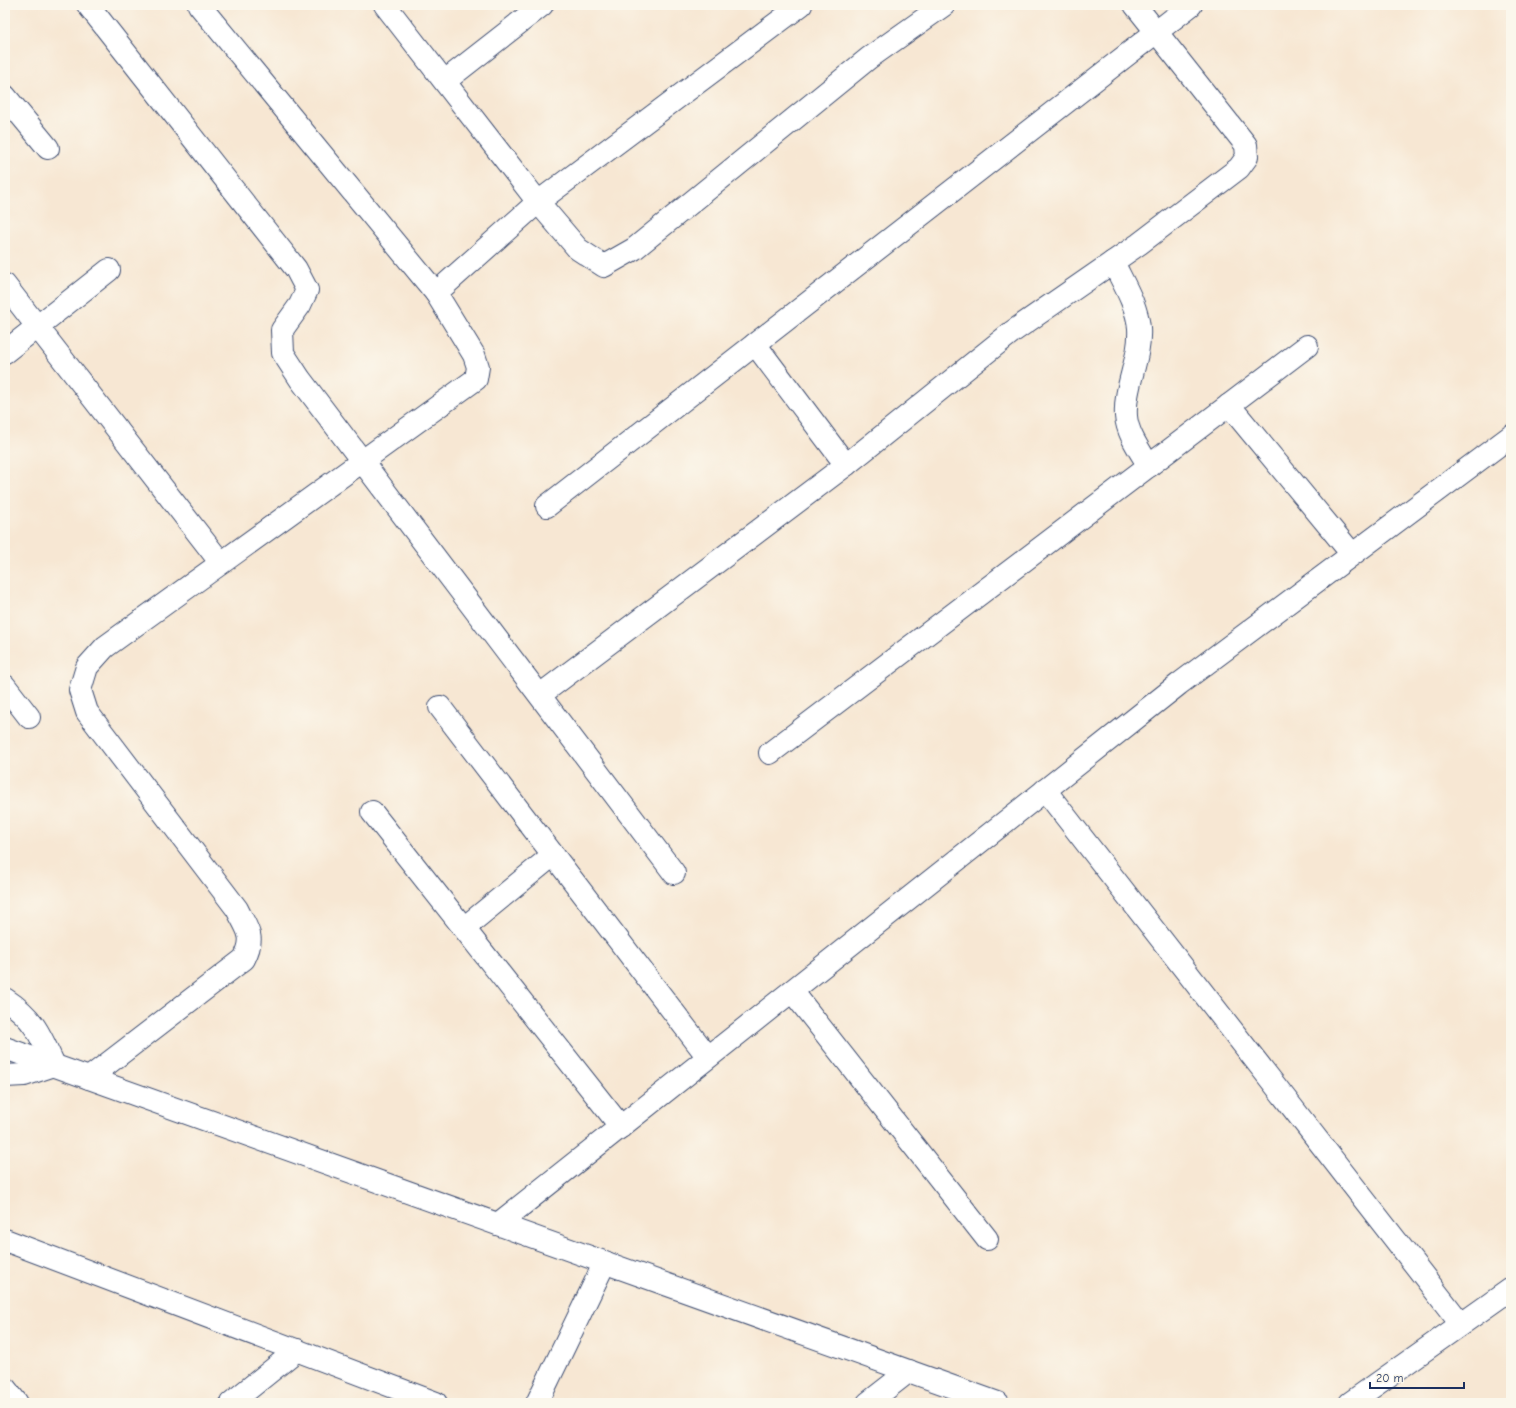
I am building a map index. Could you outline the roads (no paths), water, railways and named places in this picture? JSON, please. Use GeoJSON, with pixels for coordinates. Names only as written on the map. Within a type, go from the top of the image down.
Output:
{"type":"FeatureCollection","features":[{"type":"Feature","properties":{"kind":"street"},"geometry":{"type":"LineString","coordinates":[[88,5],[296,269],[307,290],[300,305],[282,330],[283,353],[300,379],[363,460],[674,873]]}},
{"type":"Feature","properties":{"kind":"street"},"geometry":{"type":"LineString","coordinates":[[89,1078],[244,959],[251,946],[250,934],[236,909],[87,712],[80,690],[87,667],[105,647],[476,379],[478,367],[474,355],[436,293],[199,5]]}},
{"type":"Feature","properties":{"kind":"street"},"geometry":{"type":"LineString","coordinates":[[385,5],[538,202],[578,249],[604,266],[634,249],[869,58],[944,5]]}},
{"type":"Feature","properties":{"kind":"street"},"geometry":{"type":"LineString","coordinates":[[445,81],[542,5]]}},
{"type":"Feature","properties":{"kind":"street"},"geometry":{"type":"LineString","coordinates":[[436,293],[538,202],[801,5]]}},
{"type":"Feature","properties":{"kind":"street"},"geometry":{"type":"LineString","coordinates":[[540,695],[846,465],[1012,332],[1113,262],[1239,168],[1247,157],[1246,145],[1135,5]]}},
{"type":"Feature","properties":{"kind":"street"},"geometry":{"type":"LineString","coordinates":[[547,506],[1191,5]]}},
{"type":"Feature","properties":{"kind":"street"},"geometry":{"type":"LineString","coordinates":[[5,96],[48,148]]}},
{"type":"Feature","properties":{"kind":"street"},"geometry":{"type":"LineString","coordinates":[[1113,262],[1133,304],[1139,327],[1138,356],[1127,396],[1126,417],[1134,440],[1149,466]]}},
{"type":"Feature","properties":{"kind":"street"},"geometry":{"type":"LineString","coordinates":[[5,352],[109,270]]}},
{"type":"Feature","properties":{"kind":"street"},"geometry":{"type":"LineString","coordinates":[[5,285],[221,563]]}},
{"type":"Feature","properties":{"kind":"street"},"geometry":{"type":"LineString","coordinates":[[755,344],[846,465]]}},
{"type":"Feature","properties":{"kind":"street"},"geometry":{"type":"LineString","coordinates":[[770,753],[1307,346]]}},
{"type":"Feature","properties":{"kind":"street"},"geometry":{"type":"LineString","coordinates":[[1229,405],[1352,554]]}},
{"type":"Feature","properties":{"kind":"street"},"geometry":{"type":"LineString","coordinates":[[498,1224],[1179,684],[1511,436]]}},
{"type":"Feature","properties":{"kind":"street"},"geometry":{"type":"LineString","coordinates":[[5,686],[29,717]]}},
{"type":"Feature","properties":{"kind":"street"},"geometry":{"type":"LineString","coordinates":[[440,707],[708,1057]]}},
{"type":"Feature","properties":{"kind":"street"},"geometry":{"type":"LineString","coordinates":[[1045,790],[1461,1324]]}},
{"type":"Feature","properties":{"kind":"street"},"geometry":{"type":"LineString","coordinates":[[372,812],[621,1127]]}},
{"type":"Feature","properties":{"kind":"street"},"geometry":{"type":"LineString","coordinates":[[464,928],[553,855]]}},
{"type":"Feature","properties":{"kind":"street"},"geometry":{"type":"LineString","coordinates":[[792,991],[987,1239]]}},
{"type":"Feature","properties":{"kind":"street"},"geometry":{"type":"LineString","coordinates":[[5,999],[22,1010],[38,1029],[54,1065]]}},
{"type":"Feature","properties":{"kind":"street"},"geometry":{"type":"LineString","coordinates":[[5,1048],[998,1403]]}},
{"type":"Feature","properties":{"kind":"street"},"geometry":{"type":"LineString","coordinates":[[5,1076],[24,1075],[54,1065]]}},
{"type":"Feature","properties":{"kind":"street"},"geometry":{"type":"LineString","coordinates":[[5,1240],[436,1403]]}},
{"type":"Feature","properties":{"kind":"street"},"geometry":{"type":"LineString","coordinates":[[537,1403],[605,1262]]}},
{"type":"Feature","properties":{"kind":"street"},"geometry":{"type":"LineString","coordinates":[[1350,1403],[1511,1289]]}},
{"type":"Feature","properties":{"kind":"street"},"geometry":{"type":"LineString","coordinates":[[231,1403],[297,1350]]}},
{"type":"Feature","properties":{"kind":"street"},"geometry":{"type":"LineString","coordinates":[[868,1403],[909,1371]]}},
{"type":"Feature","properties":{"kind":"street"},"geometry":{"type":"LineString","coordinates":[[5,1388],[17,1403]]}}]}
